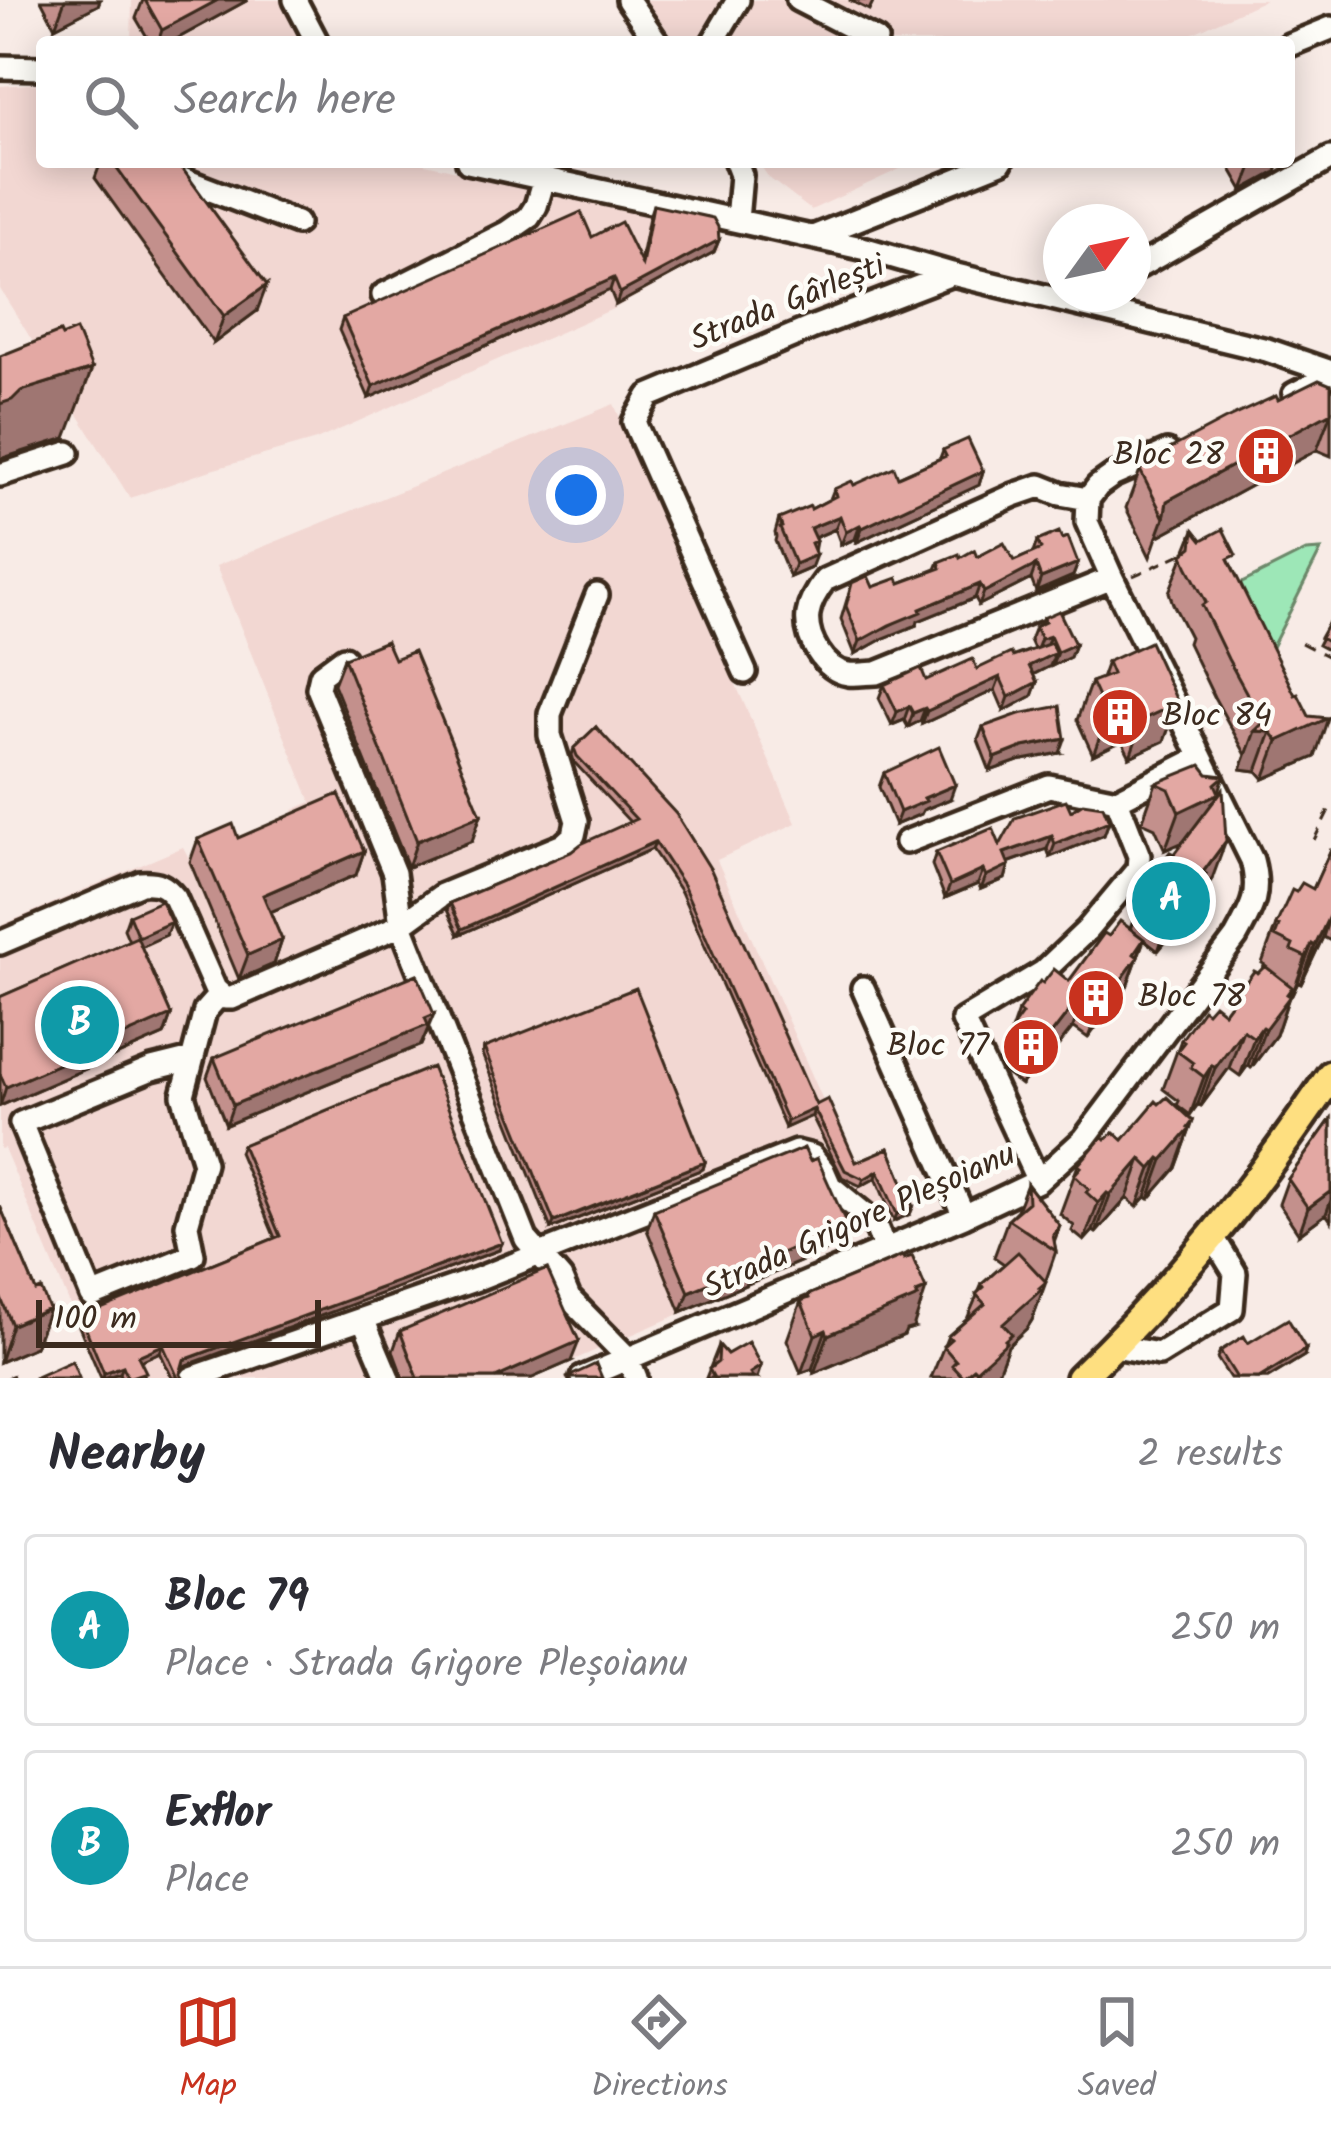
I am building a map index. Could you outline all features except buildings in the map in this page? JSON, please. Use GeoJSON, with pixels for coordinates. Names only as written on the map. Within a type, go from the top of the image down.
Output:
{"type":"FeatureCollection","features":[{"type":"Feature","properties":{"kind":"main road"},"geometry":{"type":"LineString","coordinates":[[1080,1378],[1213,1238],[1331,1075]]}},
{"type":"Feature","properties":{"kind":"street"},"geometry":{"type":"LineString","coordinates":[[295,0],[314,36]]}},
{"type":"Feature","properties":{"kind":"street"},"geometry":{"type":"LineString","coordinates":[[628,0],[653,36]]}},
{"type":"Feature","properties":{"kind":"street"},"geometry":{"type":"LineString","coordinates":[[717,36],[738,0]]}},
{"type":"Feature","properties":{"kind":"street"},"geometry":{"type":"LineString","coordinates":[[798,0],[868,36]]}},
{"type":"Feature","properties":{"kind":"street"},"geometry":{"type":"LineString","coordinates":[[1295,43],[1331,28]]}},
{"type":"Feature","properties":{"kind":"street"},"geometry":{"type":"LineString","coordinates":[[0,68],[36,68]]}},
{"type":"Feature","properties":{"kind":"street"},"geometry":{"type":"LineString","coordinates":[[1151,260],[1331,158]]}},
{"type":"Feature","properties":{"kind":"street"},"geometry":{"type":"LineString","coordinates":[[160,168],[297,223]]}},
{"type":"Feature","properties":{"kind":"street","name":"Strada Gârlești"},"geometry":{"type":"LineString","coordinates":[[495,168],[1043,291]]}},
{"type":"Feature","properties":{"kind":"street"},"geometry":{"type":"LineString","coordinates":[[736,220],[738,168]]}},
{"type":"Feature","properties":{"kind":"street"},"geometry":{"type":"LineString","coordinates":[[812,238],[986,168]]}},
{"type":"Feature","properties":{"kind":"street"},"geometry":{"type":"LineString","coordinates":[[383,296],[529,217],[544,179]]}},
{"type":"Feature","properties":{"kind":"street","name":"Strada Gârlești"},"geometry":{"type":"LineString","coordinates":[[746,672],[634,422],[649,396],[952,274]]}},
{"type":"Feature","properties":{"kind":"street","name":"Strada Gârlești"},"geometry":{"type":"LineString","coordinates":[[1131,312],[1267,350],[1331,374]]}},
{"type":"Feature","properties":{"kind":"street"},"geometry":{"type":"LineString","coordinates":[[1280,401],[1331,374]]}},
{"type":"Feature","properties":{"kind":"street"},"geometry":{"type":"LineString","coordinates":[[1113,581],[877,673],[846,674],[828,666],[812,641],[807,617],[814,593],[825,580],[1014,494],[1040,486],[1088,499],[1112,476],[1196,439]]}},
{"type":"Feature","properties":{"kind":"street"},"geometry":{"type":"LineString","coordinates":[[0,475],[68,453]]}},
{"type":"Feature","properties":{"kind":"street","name":"Strada Grigore Pleșoianu"},"geometry":{"type":"LineString","coordinates":[[582,1378],[632,1368],[1038,1181],[1084,1139],[1236,937],[1252,908],[1257,878],[1252,860],[1113,581],[1087,522],[1088,499]]}},
{"type":"Feature","properties":{"kind":"street"},"geometry":{"type":"LineString","coordinates":[[0,943],[141,883],[155,882],[175,898],[220,994],[232,998],[400,925],[442,895],[563,845],[574,836],[577,821],[550,735],[550,714],[597,596]]}},
{"type":"Feature","properties":{"kind":"street"},"geometry":{"type":"LineString","coordinates":[[344,658],[321,675],[318,688],[394,874],[400,925],[526,1239],[561,1279],[569,1298],[632,1368]]}},
{"type":"Feature","properties":{"kind":"street"},"geometry":{"type":"LineString","coordinates":[[906,842],[1049,786],[1117,800],[1201,757]]}},
{"type":"Feature","properties":{"kind":"street"},"geometry":{"type":"LineString","coordinates":[[1038,1181],[963,1020],[1043,972],[1087,930],[1138,869],[1139,856],[1117,800]]}},
{"type":"Feature","properties":{"kind":"street"},"geometry":{"type":"LineString","coordinates":[[863,988],[964,1216]]}},
{"type":"Feature","properties":{"kind":"street"},"geometry":{"type":"LineString","coordinates":[[192,1059],[152,1069],[21,1123],[92,1296],[193,1255],[187,1225],[204,1163],[183,1095],[205,1011],[220,994]]}},
{"type":"Feature","properties":{"kind":"street"},"geometry":{"type":"LineString","coordinates":[[192,1378],[229,1372],[796,1152],[812,1156],[830,1186],[874,1222],[885,1249]]}},
{"type":"Feature","properties":{"kind":"street"},"geometry":{"type":"LineString","coordinates":[[1114,1346],[1159,1354],[1232,1309],[1235,1273],[1213,1238]]}},
{"type":"Feature","properties":{"kind":"street"},"geometry":{"type":"LineString","coordinates":[[363,1318],[388,1378]]}},
{"type":"Feature","properties":{"kind":"path"},"geometry":{"type":"LineString","coordinates":[[1113,581],[1200,545]]}},
{"type":"Feature","properties":{"kind":"path"},"geometry":{"type":"LineString","coordinates":[[1301,644],[1331,658]]}},
{"type":"Feature","properties":{"kind":"path"},"geometry":{"type":"LineString","coordinates":[[1314,841],[1331,806]]}},
{"type":"Feature","properties":{"kind":"path"},"geometry":{"type":"LineString","coordinates":[[7,1378],[14,1375]]}},
{"type":"Feature","properties":{"kind":"shaded area"},"geometry":{"type":"Polygon","coordinates":[[[132,0],[291,0],[309,36],[131,36],[132,0]]]}},
{"type":"Feature","properties":{"kind":"shaded area"},"geometry":{"type":"Polygon","coordinates":[[[646,0],[1265,0],[1187,36],[671,36],[646,0]]]}},
{"type":"Feature","properties":{"kind":"shaded area"},"geometry":{"type":"Polygon","coordinates":[[[36,83],[36,168],[443,168],[713,227],[720,250],[615,308],[316,440],[130,498],[0,289],[0,86],[36,83]]]}},
{"type":"Feature","properties":{"kind":"shaded area"},"geometry":{"type":"Polygon","coordinates":[[[762,168],[902,168],[811,210],[762,168]]]}},
{"type":"Feature","properties":{"kind":"shaded area"},"geometry":{"type":"Polygon","coordinates":[[[614,404],[796,823],[717,860],[853,1168],[886,1154],[910,1214],[532,1378],[101,1378],[4,1148],[0,1149],[0,926],[183,847],[191,862],[295,816],[293,810],[311,802],[216,566],[614,404]]]}},
{"type":"Feature","properties":{"kind":"green space"},"geometry":{"type":"Polygon","coordinates":[[[1321,550],[1266,659],[1230,589],[1306,551],[1321,550]]]}},
{"type":"Feature","properties":{"kind":"place","name":"Bloc 28"},"geometry":{"type":"Point","coordinates":[1266,456]}},
{"type":"Feature","properties":{"kind":"place","name":"Bloc 84"},"geometry":{"type":"Point","coordinates":[1120,717]}},
{"type":"Feature","properties":{"kind":"place","name":"Bloc 79"},"geometry":{"type":"Point","coordinates":[1171,901]}},
{"type":"Feature","properties":{"kind":"place","name":"Bloc 78"},"geometry":{"type":"Point","coordinates":[1096,998]}},
{"type":"Feature","properties":{"kind":"place","name":"Exflor"},"geometry":{"type":"Point","coordinates":[80,1025]}},
{"type":"Feature","properties":{"kind":"place","name":"Bloc 77"},"geometry":{"type":"Point","coordinates":[1031,1047]}}]}
